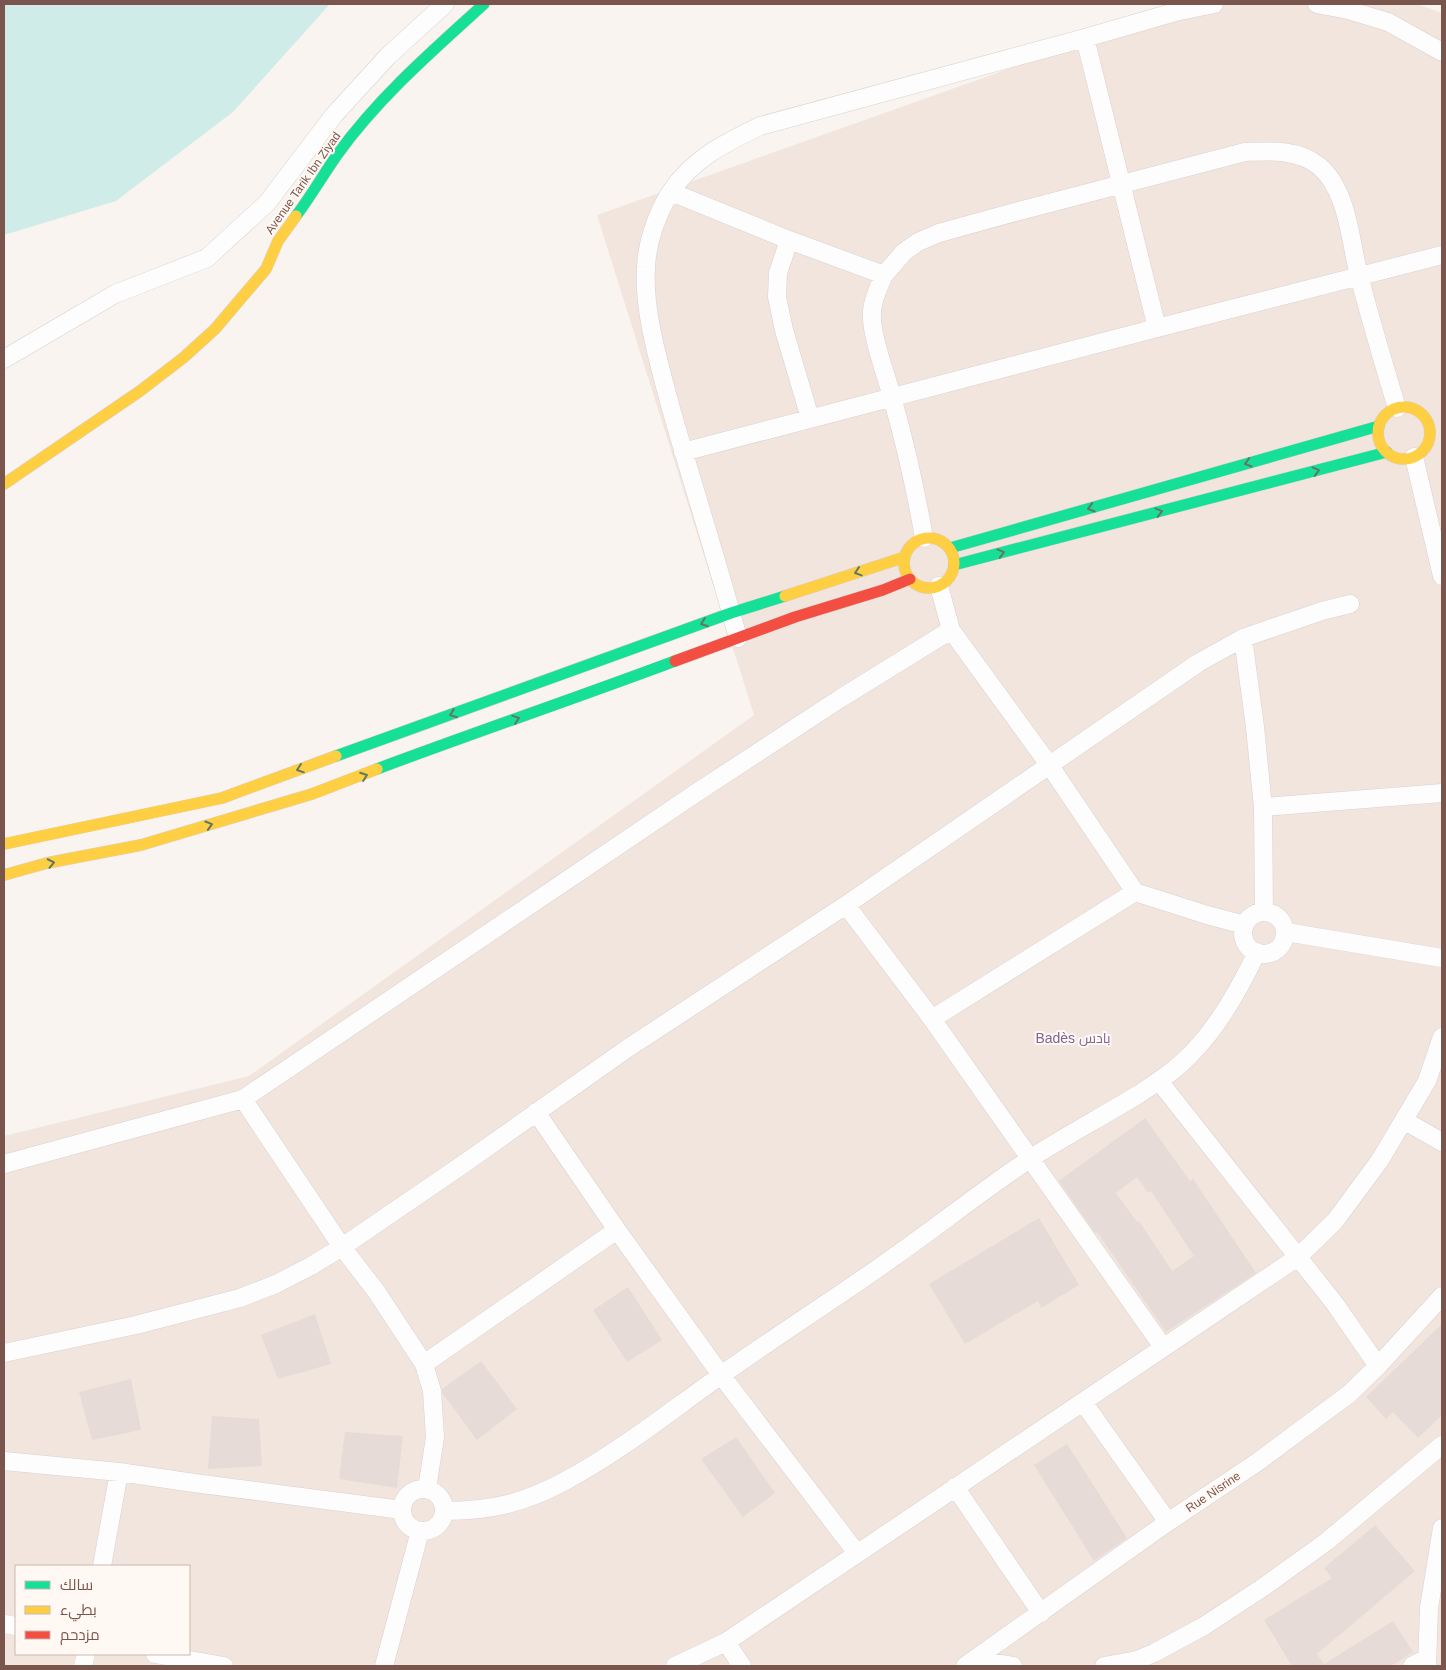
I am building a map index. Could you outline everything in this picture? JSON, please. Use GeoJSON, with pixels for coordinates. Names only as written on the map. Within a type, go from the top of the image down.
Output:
{"type":"FeatureCollection","features":[{"type":"Feature","properties":{"kind":"street"},"geometry":{"type":"LineString","coordinates":[[4,359],[114,294],[207,258],[267,203],[334,116],[388,56],[445,4]]}},
{"type":"Feature","properties":{"kind":"street","name":"Avenue Tarik Ibn Ziyad"},"geometry":{"type":"LineString","coordinates":[[4,484],[140,391],[183,358],[215,329],[266,269],[278,241],[309,199],[343,147],[380,104],[426,57],[484,4]]}},
{"type":"Feature","properties":{"kind":"street"},"geometry":{"type":"LineString","coordinates":[[738,638],[665,384],[646,299],[646,267],[650,244],[659,213],[670,192],[688,169],[731,140],[760,126],[1176,12],[1214,4]]}},
{"type":"Feature","properties":{"kind":"street"},"geometry":{"type":"LineString","coordinates":[[1318,4],[1348,10],[1388,22],[1442,52]]}},
{"type":"Feature","properties":{"kind":"street"},"geometry":{"type":"LineString","coordinates":[[1085,38],[1157,328]]}},
{"type":"Feature","properties":{"kind":"street"},"geometry":{"type":"LineString","coordinates":[[924,538],[917,498],[873,329],[871,313],[874,297],[884,275],[904,252],[918,242],[939,233],[1245,152],[1271,151],[1289,153],[1306,158],[1319,166],[1331,181],[1340,198],[1349,226],[1359,277],[1397,408]]}},
{"type":"Feature","properties":{"kind":"street"},"geometry":{"type":"LineString","coordinates":[[670,192],[789,240],[884,275]]}},
{"type":"Feature","properties":{"kind":"street"},"geometry":{"type":"LineString","coordinates":[[789,240],[778,273],[778,297],[784,330],[810,418]]}},
{"type":"Feature","properties":{"kind":"street"},"geometry":{"type":"LineString","coordinates":[[684,452],[1442,255]]}},
{"type":"Feature","properties":{"kind":"street"},"geometry":{"type":"LineString","coordinates":[[1397,408],[1411,408],[1423,415],[1430,430],[1426,446],[1414,457],[1395,457],[1387,452],[1381,445],[1378,436],[1379,426],[1383,418],[1397,408]]}},
{"type":"Feature","properties":{"kind":"street"},"geometry":{"type":"LineString","coordinates":[[1423,415],[1436,411]]}},
{"type":"Feature","properties":{"kind":"street"},"geometry":{"type":"LineString","coordinates":[[950,548],[1379,426]]}},
{"type":"Feature","properties":{"kind":"street"},"geometry":{"type":"LineString","coordinates":[[1429,439],[1442,434]]}},
{"type":"Feature","properties":{"kind":"street"},"geometry":{"type":"LineString","coordinates":[[954,565],[1387,452]]}},
{"type":"Feature","properties":{"kind":"street"},"geometry":{"type":"LineString","coordinates":[[1414,457],[1442,572]]}},
{"type":"Feature","properties":{"kind":"street"},"geometry":{"type":"LineString","coordinates":[[1199,477],[1205,500]]}},
{"type":"Feature","properties":{"kind":"street"},"geometry":{"type":"LineString","coordinates":[[924,538],[938,539],[950,548],[954,556],[954,565],[949,578],[939,586],[928,588],[918,585],[910,578],[904,565],[905,557],[908,549],[915,542],[924,538]]}},
{"type":"Feature","properties":{"kind":"street"},"geometry":{"type":"LineString","coordinates":[[4,844],[222,798],[732,614],[905,557]]}},
{"type":"Feature","properties":{"kind":"street"},"geometry":{"type":"LineString","coordinates":[[4,874],[47,863],[141,844],[312,794],[795,617],[883,590],[910,578]]}},
{"type":"Feature","properties":{"kind":"street"},"geometry":{"type":"LineString","coordinates":[[939,586],[951,630],[1050,766],[1136,892],[1245,925]]}},
{"type":"Feature","properties":{"kind":"street"},"geometry":{"type":"LineString","coordinates":[[4,1353],[136,1325],[240,1298],[276,1284],[311,1266],[342,1247],[628,1048],[846,905],[1198,664],[1243,638],[1322,611],[1350,604]]}},
{"type":"Feature","properties":{"kind":"street"},"geometry":{"type":"LineString","coordinates":[[4,1164],[243,1099],[696,793],[841,698],[951,630]]}},
{"type":"Feature","properties":{"kind":"street"},"geometry":{"type":"LineString","coordinates":[[1243,638],[1263,807],[1264,912]]}},
{"type":"Feature","properties":{"kind":"street"},"geometry":{"type":"LineString","coordinates":[[1263,807],[1442,793]]}},
{"type":"Feature","properties":{"kind":"street"},"geometry":{"type":"LineString","coordinates":[[932,1019],[1136,892]]}},
{"type":"Feature","properties":{"kind":"street"},"geometry":{"type":"LineString","coordinates":[[846,905],[932,1019],[1163,1347]]}},
{"type":"Feature","properties":{"kind":"street"},"geometry":{"type":"LineString","coordinates":[[1264,912],[1272,913],[1279,918],[1286,932],[1284,941],[1279,948],[1265,954],[1250,948],[1245,941],[1243,933],[1249,918],[1264,912]]}},
{"type":"Feature","properties":{"kind":"street"},"geometry":{"type":"LineString","coordinates":[[1286,932],[1442,958]]}},
{"type":"Feature","properties":{"kind":"street"},"geometry":{"type":"LineString","coordinates":[[444,1511],[497,1508],[526,1500],[609,1456],[721,1375],[891,1259],[1031,1158],[1158,1081],[1191,1055],[1211,1030],[1242,983],[1257,952]]}},
{"type":"Feature","properties":{"kind":"street"},"geometry":{"type":"LineString","coordinates":[[675,1666],[726,1642],[856,1552],[1298,1257],[1335,1221],[1380,1160],[1427,1081],[1442,1037]]}},
{"type":"Feature","properties":{"kind":"street"},"geometry":{"type":"LineString","coordinates":[[1158,1081],[1335,1304],[1378,1366]]}},
{"type":"Feature","properties":{"kind":"street"},"geometry":{"type":"LineString","coordinates":[[243,1099],[342,1247],[376,1291],[424,1364],[432,1391],[435,1437],[426,1489]]}},
{"type":"Feature","properties":{"kind":"street"},"geometry":{"type":"LineString","coordinates":[[536,1112],[617,1230],[721,1375],[856,1552]]}},
{"type":"Feature","properties":{"kind":"street"},"geometry":{"type":"LineString","coordinates":[[1404,1121],[1442,1142]]}},
{"type":"Feature","properties":{"kind":"street"},"geometry":{"type":"LineString","coordinates":[[424,1364],[617,1230]]}},
{"type":"Feature","properties":{"kind":"street","name":"Rue Nisrine"},"geometry":{"type":"LineString","coordinates":[[970,1663],[1168,1522],[1251,1466],[1349,1394],[1378,1366],[1442,1296]]}},
{"type":"Feature","properties":{"kind":"street"},"geometry":{"type":"LineString","coordinates":[[1083,1402],[1168,1522]]}},
{"type":"Feature","properties":{"kind":"street"},"geometry":{"type":"LineString","coordinates":[[1104,1666],[1137,1660],[1154,1654],[1204,1626],[1265,1586],[1326,1542],[1442,1445]]}},
{"type":"Feature","properties":{"kind":"street"},"geometry":{"type":"LineString","coordinates":[[4,1461],[119,1472],[402,1510]]}},
{"type":"Feature","properties":{"kind":"street"},"geometry":{"type":"LineString","coordinates":[[102,1565],[119,1472]]}},
{"type":"Feature","properties":{"kind":"street"},"geometry":{"type":"LineString","coordinates":[[955,1487],[1042,1613]]}},
{"type":"Feature","properties":{"kind":"street"},"geometry":{"type":"LineString","coordinates":[[419,1489],[426,1489],[434,1491],[439,1496],[443,1502],[444,1511],[440,1523],[434,1528],[420,1531],[407,1524],[402,1510],[407,1496],[419,1489]]}},
{"type":"Feature","properties":{"kind":"street"},"geometry":{"type":"LineString","coordinates":[[1412,1666],[1427,1662],[1429,1608],[1442,1528]]}},
{"type":"Feature","properties":{"kind":"street"},"geometry":{"type":"LineString","coordinates":[[384,1666],[420,1531]]}},
{"type":"Feature","properties":{"kind":"street"},"geometry":{"type":"LineString","coordinates":[[726,1642],[742,1666]]}},
{"type":"Feature","properties":{"kind":"street"},"geometry":{"type":"LineString","coordinates":[[161,1655],[224,1666]]}},
{"type":"Feature","properties":{"kind":"street"},"geometry":{"type":"LineString","coordinates":[[970,1663],[1011,1666]]}},
{"type":"Feature","properties":{"kind":"shaded area"},"geometry":{"type":"Polygon","coordinates":[[[1191,4],[1417,4],[1442,13],[1442,1666],[4,1666],[4,1136],[249,1076],[754,715],[597,215],[1191,4]]]}},
{"type":"Feature","properties":{"kind":"water"},"geometry":{"type":"Polygon","coordinates":[[[4,4],[330,4],[233,112],[116,201],[4,235],[4,4]]]}},
{"type":"Feature","properties":{"kind":"building"},"geometry":{"type":"Polygon","coordinates":[[[1145,1118],[1190,1181],[1193,1179],[1256,1273],[1166,1332],[1097,1232],[1095,1233],[1059,1181],[1145,1118]],[[1137,1177],[1116,1193],[1137,1222],[1139,1221],[1172,1271],[1194,1256],[1151,1191],[1148,1193],[1137,1177]]]}},
{"type":"Feature","properties":{"kind":"building"},"geometry":{"type":"Polygon","coordinates":[[[1039,1218],[1079,1285],[1041,1308],[1038,1301],[965,1344],[929,1284],[1039,1218]]]}},
{"type":"Feature","properties":{"kind":"building"},"geometry":{"type":"Polygon","coordinates":[[[628,1287],[662,1340],[627,1362],[593,1310],[628,1287]]]}},
{"type":"Feature","properties":{"kind":"building"},"geometry":{"type":"Polygon","coordinates":[[[315,1314],[331,1364],[278,1379],[261,1335],[315,1314]]]}},
{"type":"Feature","properties":{"kind":"building"},"geometry":{"type":"Polygon","coordinates":[[[1442,1324],[1442,1415],[1418,1438],[1393,1412],[1386,1419],[1366,1397],[1442,1324]]]}},
{"type":"Feature","properties":{"kind":"building"},"geometry":{"type":"Polygon","coordinates":[[[481,1361],[517,1409],[477,1440],[443,1394],[442,1389],[481,1361]]]}},
{"type":"Feature","properties":{"kind":"building"},"geometry":{"type":"Polygon","coordinates":[[[131,1379],[141,1430],[92,1440],[79,1392],[131,1379]]]}},
{"type":"Feature","properties":{"kind":"building"},"geometry":{"type":"Polygon","coordinates":[[[212,1416],[259,1419],[262,1466],[208,1469],[212,1416]]]}},
{"type":"Feature","properties":{"kind":"building"},"geometry":{"type":"Polygon","coordinates":[[[345,1432],[403,1436],[397,1488],[339,1479],[345,1432]]]}},
{"type":"Feature","properties":{"kind":"building"},"geometry":{"type":"Polygon","coordinates":[[[736,1437],[775,1493],[743,1517],[701,1459],[736,1437]]]}},
{"type":"Feature","properties":{"kind":"building"},"geometry":{"type":"Polygon","coordinates":[[[1067,1444],[1127,1538],[1094,1561],[1034,1465],[1067,1444]]]}},
{"type":"Feature","properties":{"kind":"building"},"geometry":{"type":"Polygon","coordinates":[[[1375,1525],[1415,1571],[1317,1654],[1324,1664],[1393,1621],[1413,1652],[1391,1666],[1292,1666],[1264,1620],[1332,1578],[1324,1568],[1375,1525]]]}},
{"type":"Feature","properties":{"kind":"traffic: fast"},"geometry":{"type":"LineString","coordinates":[[296,216],[337,155],[370,114],[406,76],[484,4]]}},
{"type":"Feature","properties":{"kind":"traffic: fast"},"geometry":{"type":"LineString","coordinates":[[950,548],[1379,426]]}},
{"type":"Feature","properties":{"kind":"traffic: fast"},"geometry":{"type":"LineString","coordinates":[[954,565],[1387,452]]}},
{"type":"Feature","properties":{"kind":"traffic: fast"},"geometry":{"type":"LineString","coordinates":[[336,756],[731,613],[785,596]]}},
{"type":"Feature","properties":{"kind":"traffic: fast"},"geometry":{"type":"LineString","coordinates":[[377,769],[675,661]]}},
{"type":"Feature","properties":{"kind":"traffic: slow"},"geometry":{"type":"LineString","coordinates":[[4,484],[140,391],[183,358],[215,329],[266,269],[278,241],[296,216]]}},
{"type":"Feature","properties":{"kind":"traffic: slow"},"geometry":{"type":"LineString","coordinates":[[1404,407],[1414,409],[1422,415],[1428,423],[1430,433],[1428,443],[1422,451],[1414,457],[1404,459],[1394,457],[1386,451],[1380,443],[1378,433],[1380,423],[1386,415],[1394,409],[1404,407]]}},
{"type":"Feature","properties":{"kind":"traffic: slow"},"geometry":{"type":"LineString","coordinates":[[929,538],[947,545],[954,563],[947,581],[929,588],[911,581],[904,563],[911,545],[929,538]]}},
{"type":"Feature","properties":{"kind":"traffic: slow"},"geometry":{"type":"LineString","coordinates":[[785,596],[905,557]]}},
{"type":"Feature","properties":{"kind":"traffic: slow"},"geometry":{"type":"LineString","coordinates":[[4,844],[222,798],[336,756]]}},
{"type":"Feature","properties":{"kind":"traffic: slow"},"geometry":{"type":"LineString","coordinates":[[4,875],[47,863],[141,845],[312,794],[377,769]]}},
{"type":"Feature","properties":{"kind":"traffic: jam"},"geometry":{"type":"LineString","coordinates":[[675,661],[795,617],[883,590],[910,579]]}},
{"type":"Feature","properties":{"kind":"district","name":"Badès بادس"},"geometry":{"type":"Point","coordinates":[1073,1038]}}]}
